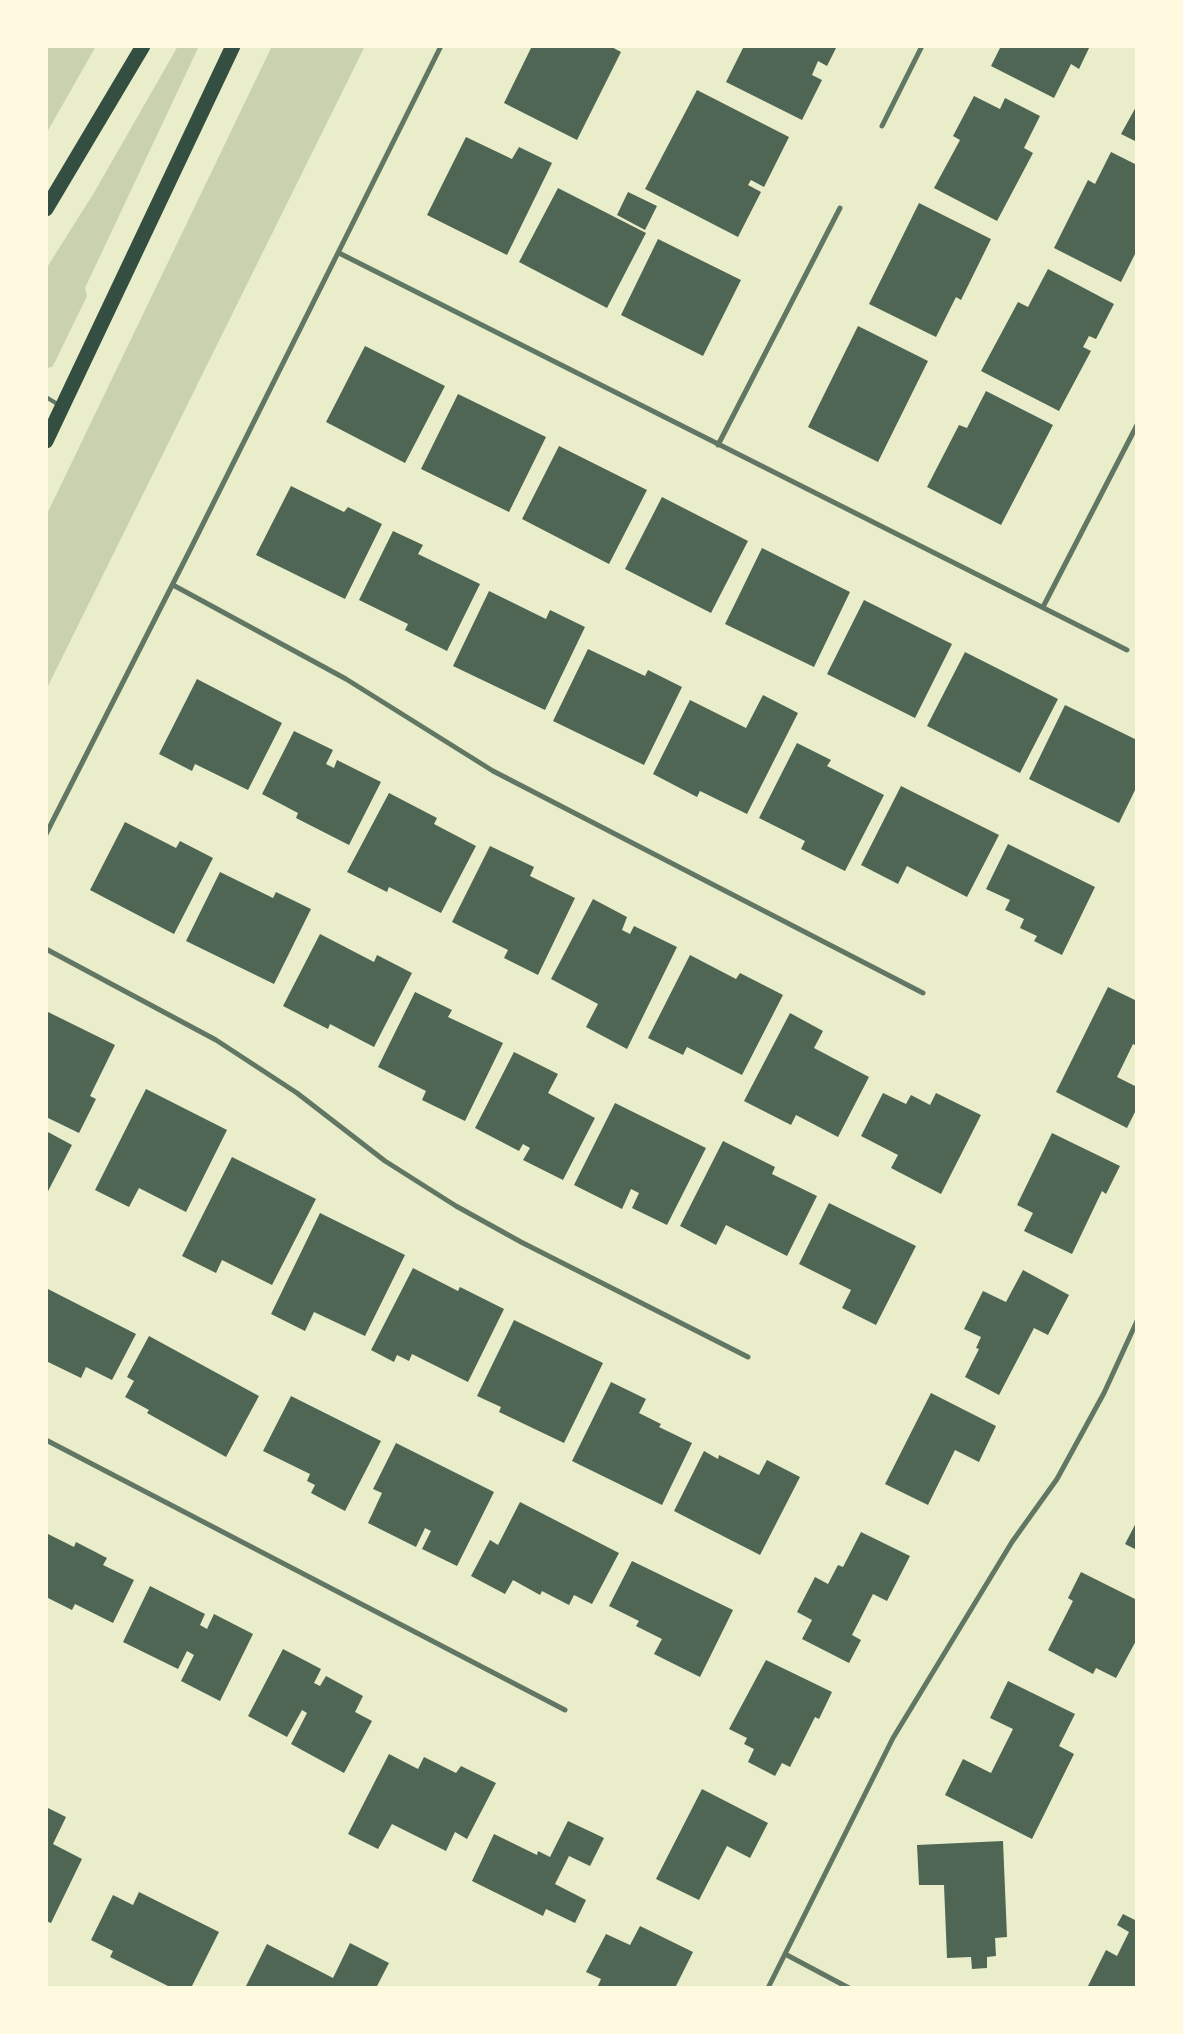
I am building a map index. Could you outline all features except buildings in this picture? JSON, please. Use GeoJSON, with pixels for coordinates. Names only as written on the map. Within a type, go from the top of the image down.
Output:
{"type":"FeatureCollection","features":[{"type":"Feature","properties":{"kind":"highway"},"geometry":{"type":"LineString","coordinates":[[46,209],[142,46]]}},
{"type":"Feature","properties":{"kind":"highway"},"geometry":{"type":"LineString","coordinates":[[46,441],[233,46]]}},
{"type":"Feature","properties":{"kind":"street"},"geometry":{"type":"LineString","coordinates":[[46,834],[173,585],[441,46]]}},
{"type":"Feature","properties":{"kind":"street"},"geometry":{"type":"LineString","coordinates":[[882,126],[922,46]]}},
{"type":"Feature","properties":{"kind":"street"},"geometry":{"type":"LineString","coordinates":[[718,445],[840,208]]}},
{"type":"Feature","properties":{"kind":"street"},"geometry":{"type":"LineString","coordinates":[[339,253],[1127,650]]}},
{"type":"Feature","properties":{"kind":"street"},"geometry":{"type":"LineString","coordinates":[[1043,607],[1137,425]]}},
{"type":"Feature","properties":{"kind":"street"},"geometry":{"type":"LineString","coordinates":[[173,585],[346,679],[493,771],[923,993]]}},
{"type":"Feature","properties":{"kind":"street"},"geometry":{"type":"LineString","coordinates":[[46,949],[178,1017],[240,1054],[297,1093],[385,1161],[456,1206],[521,1242],[748,1357]]}},
{"type":"Feature","properties":{"kind":"street"},"geometry":{"type":"LineString","coordinates":[[768,1988],[893,1738],[999,1563],[1041,1503],[1077,1445],[1104,1393],[1137,1321]]}},
{"type":"Feature","properties":{"kind":"street"},"geometry":{"type":"LineString","coordinates":[[46,1440],[565,1710]]}},
{"type":"Feature","properties":{"kind":"street"},"geometry":{"type":"LineString","coordinates":[[785,1954],[849,1988]]}},
{"type":"Feature","properties":{"kind":"lane"},"geometry":{"type":"LineString","coordinates":[[46,397],[62,408]]}},
{"type":"Feature","properties":{"kind":"green space"},"geometry":{"type":"Polygon","coordinates":[[[46,46],[96,46],[46,134],[46,46]]]}},
{"type":"Feature","properties":{"kind":"green space"},"geometry":{"type":"Polygon","coordinates":[[[178,46],[199,46],[85,288],[87,296],[53,366],[46,369],[46,269],[95,191],[178,46]]]}},
{"type":"Feature","properties":{"kind":"green space"},"geometry":{"type":"Polygon","coordinates":[[[272,46],[365,46],[46,690],[46,516],[272,46]]]}}]}
